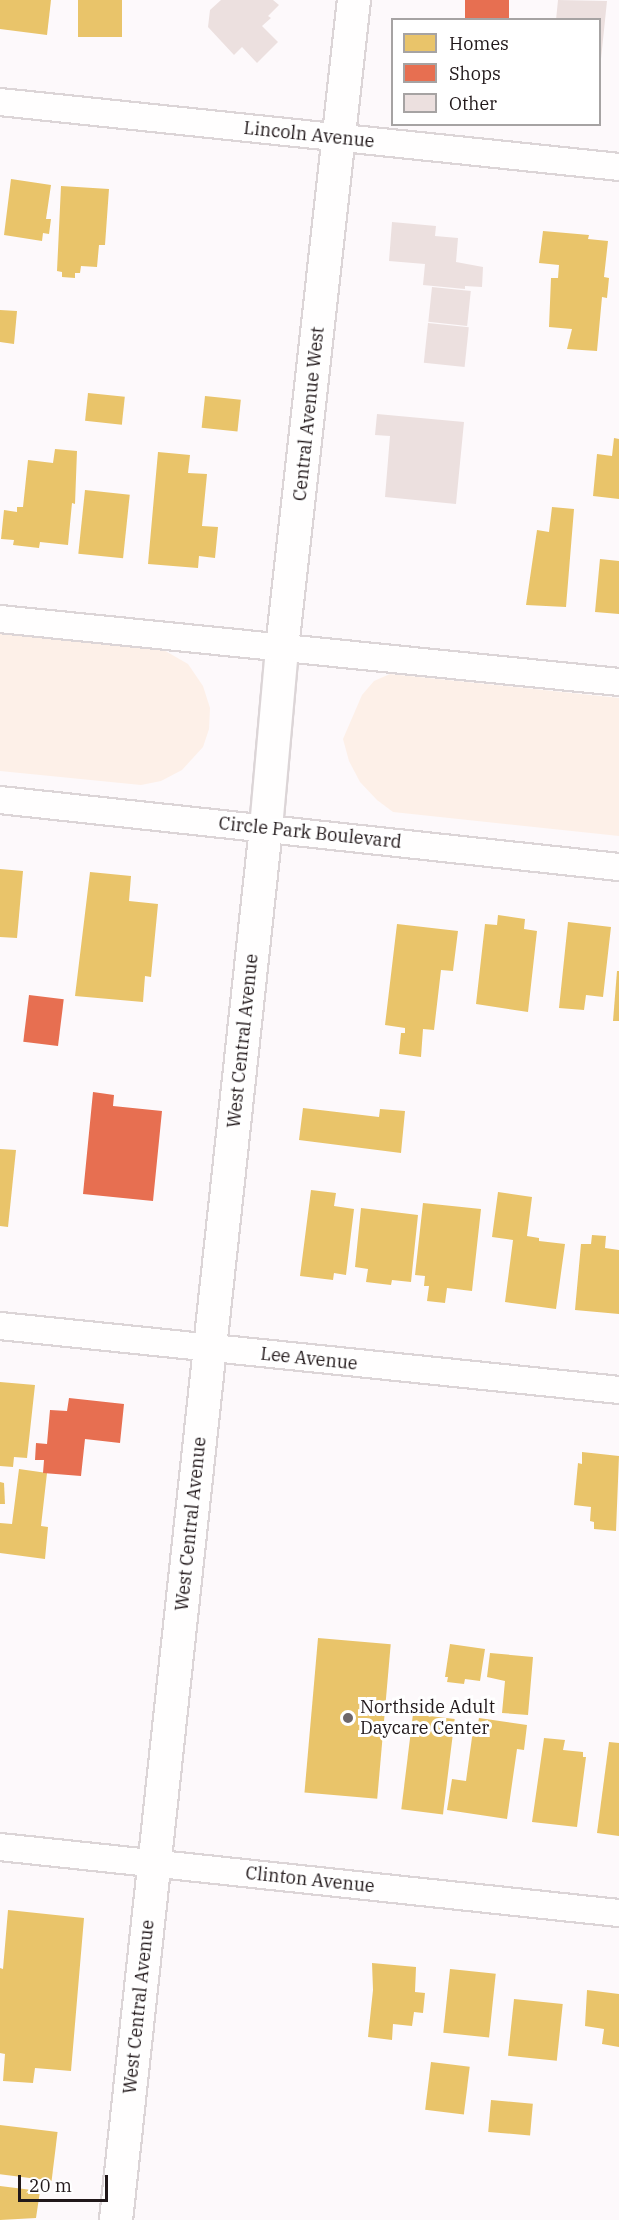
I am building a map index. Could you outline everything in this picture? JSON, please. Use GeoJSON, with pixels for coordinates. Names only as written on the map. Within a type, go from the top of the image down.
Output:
{"type":"FeatureCollection","features":[{"type":"Feature","properties":{"kind":"street","name":"Central Avenue West"},"geometry":{"type":"LineString","coordinates":[[266,828],[282,648],[354,0]]}},
{"type":"Feature","properties":{"kind":"street","name":"Lincoln Avenue"},"geometry":{"type":"LineString","coordinates":[[0,102],[619,167]]}},
{"type":"Feature","properties":{"kind":"street"},"geometry":{"type":"LineString","coordinates":[[0,619],[619,682]]}},
{"type":"Feature","properties":{"kind":"street","name":"Circle Park Boulevard"},"geometry":{"type":"LineString","coordinates":[[0,800],[619,867]]}},
{"type":"Feature","properties":{"kind":"street","name":"West Central Avenue"},"geometry":{"type":"LineString","coordinates":[[116,2220],[266,828]]}},
{"type":"Feature","properties":{"kind":"street","name":"Lee Avenue"},"geometry":{"type":"LineString","coordinates":[[0,1326],[619,1390]]}},
{"type":"Feature","properties":{"kind":"street","name":"Clinton Avenue"},"geometry":{"type":"LineString","coordinates":[[0,1847],[619,1913]]}},
{"type":"Feature","properties":{"kind":"shaded area"},"geometry":{"type":"Polygon","coordinates":[[[0,630],[135,643],[162,649],[188,664],[203,686],[210,708],[209,729],[203,747],[182,770],[161,781],[141,785],[0,771],[0,630]]]}},
{"type":"Feature","properties":{"kind":"shaded area"},"geometry":{"type":"Polygon","coordinates":[[[390,674],[619,698],[619,836],[393,812],[377,800],[360,782],[349,761],[343,739],[362,695],[374,681],[390,674]]]}},
{"type":"Feature","properties":{"kind":"building: Homes"},"geometry":{"type":"Polygon","coordinates":[[[0,0],[51,0],[47,35],[0,29],[0,0]]]}},
{"type":"Feature","properties":{"kind":"building: Homes"},"geometry":{"type":"Polygon","coordinates":[[[78,0],[122,0],[122,37],[78,37],[78,0]]]}},
{"type":"Feature","properties":{"kind":"building: Homes"},"geometry":{"type":"Polygon","coordinates":[[[11,179],[51,185],[46,219],[51,219],[49,234],[43,233],[42,241],[4,235],[11,179]]]}},
{"type":"Feature","properties":{"kind":"building: Homes"},"geometry":{"type":"Polygon","coordinates":[[[61,186],[109,189],[105,245],[99,245],[97,267],[81,266],[80,273],[75,273],[75,278],[62,277],[62,272],[57,271],[61,186]]]}},
{"type":"Feature","properties":{"kind":"building: Homes"},"geometry":{"type":"Polygon","coordinates":[[[543,231],[589,235],[588,239],[608,241],[604,277],[609,278],[607,298],[602,297],[597,351],[567,349],[572,329],[549,327],[551,278],[558,278],[559,265],[539,263],[543,231]]]}},
{"type":"Feature","properties":{"kind":"building: Homes"},"geometry":{"type":"Polygon","coordinates":[[[0,310],[17,311],[14,344],[0,342],[0,310]]]}},
{"type":"Feature","properties":{"kind":"building: Homes"},"geometry":{"type":"Polygon","coordinates":[[[88,393],[125,397],[122,425],[85,421],[88,393]]]}},
{"type":"Feature","properties":{"kind":"building: Homes"},"geometry":{"type":"Polygon","coordinates":[[[205,396],[241,400],[237,432],[202,428],[205,396]]]}},
{"type":"Feature","properties":{"kind":"building: Homes"},"geometry":{"type":"Polygon","coordinates":[[[614,438],[619,439],[619,499],[593,496],[597,454],[612,456],[614,438]]]}},
{"type":"Feature","properties":{"kind":"building: Homes"},"geometry":{"type":"Polygon","coordinates":[[[55,449],[77,451],[75,504],[72,503],[68,545],[40,542],[39,548],[13,545],[14,540],[1,539],[4,510],[17,512],[17,507],[23,507],[28,460],[53,463],[55,449]]]}},
{"type":"Feature","properties":{"kind":"building: Homes"},"geometry":{"type":"Polygon","coordinates":[[[158,452],[190,455],[188,473],[207,474],[202,526],[218,527],[215,558],[199,556],[198,568],[148,564],[158,452]]]}},
{"type":"Feature","properties":{"kind":"building: Homes"},"geometry":{"type":"Polygon","coordinates":[[[85,490],[130,495],[123,558],[78,554],[85,490]]]}},
{"type":"Feature","properties":{"kind":"building: Homes"},"geometry":{"type":"Polygon","coordinates":[[[552,507],[574,509],[566,607],[526,605],[537,530],[549,532],[552,507]]]}},
{"type":"Feature","properties":{"kind":"building: Homes"},"geometry":{"type":"Polygon","coordinates":[[[600,559],[619,561],[619,614],[595,612],[600,559]]]}},
{"type":"Feature","properties":{"kind":"building: Homes"},"geometry":{"type":"Polygon","coordinates":[[[0,869],[23,871],[17,938],[0,937],[0,869]]]}},
{"type":"Feature","properties":{"kind":"building: Homes"},"geometry":{"type":"Polygon","coordinates":[[[90,872],[131,876],[129,901],[158,904],[151,977],[145,976],[143,1002],[75,996],[90,872]]]}},
{"type":"Feature","properties":{"kind":"building: Homes"},"geometry":{"type":"Polygon","coordinates":[[[498,915],[525,919],[524,929],[537,931],[528,1012],[476,1004],[485,924],[497,925],[498,915]]]}},
{"type":"Feature","properties":{"kind":"building: Homes"},"geometry":{"type":"Polygon","coordinates":[[[568,922],[611,927],[603,997],[586,995],[584,1010],[559,1008],[568,922]]]}},
{"type":"Feature","properties":{"kind":"building: Homes"},"geometry":{"type":"Polygon","coordinates":[[[397,924],[458,931],[453,971],[441,970],[434,1030],[423,1029],[421,1057],[399,1054],[401,1033],[405,1033],[405,1028],[385,1025],[397,924]]]}},
{"type":"Feature","properties":{"kind":"building: Homes"},"geometry":{"type":"Polygon","coordinates":[[[617,971],[619,971],[619,1021],[613,1021],[617,971]]]}},
{"type":"Feature","properties":{"kind":"building: Homes"},"geometry":{"type":"Polygon","coordinates":[[[303,1108],[379,1117],[380,1109],[405,1111],[401,1153],[299,1140],[303,1108]]]}},
{"type":"Feature","properties":{"kind":"building: Homes"},"geometry":{"type":"Polygon","coordinates":[[[0,1149],[16,1150],[8,1227],[0,1226],[0,1149]]]}},
{"type":"Feature","properties":{"kind":"building: Homes"},"geometry":{"type":"Polygon","coordinates":[[[311,1190],[336,1193],[334,1206],[354,1209],[346,1275],[334,1273],[333,1280],[300,1276],[311,1190]]]}},
{"type":"Feature","properties":{"kind":"building: Homes"},"geometry":{"type":"Polygon","coordinates":[[[498,1192],[532,1197],[527,1236],[539,1238],[539,1241],[565,1244],[556,1309],[505,1302],[513,1240],[492,1237],[498,1192]]]}},
{"type":"Feature","properties":{"kind":"building: Homes"},"geometry":{"type":"Polygon","coordinates":[[[423,1203],[481,1209],[472,1291],[447,1288],[445,1303],[427,1301],[429,1286],[424,1286],[425,1276],[415,1275],[423,1203]]]}},
{"type":"Feature","properties":{"kind":"building: Homes"},"geometry":{"type":"Polygon","coordinates":[[[361,1208],[418,1215],[411,1282],[392,1280],[391,1285],[366,1282],[368,1269],[355,1267],[361,1208]]]}},
{"type":"Feature","properties":{"kind":"building: Homes"},"geometry":{"type":"Polygon","coordinates":[[[592,1235],[606,1236],[605,1248],[619,1250],[619,1314],[575,1310],[581,1244],[591,1244],[592,1235]]]}},
{"type":"Feature","properties":{"kind":"building: Homes"},"geometry":{"type":"Polygon","coordinates":[[[0,1382],[35,1385],[27,1458],[14,1457],[13,1467],[0,1466],[0,1382]]]}},
{"type":"Feature","properties":{"kind":"building: Homes"},"geometry":{"type":"Polygon","coordinates":[[[582,1452],[619,1456],[616,1531],[594,1529],[594,1522],[590,1521],[591,1507],[574,1505],[578,1463],[582,1464],[582,1452]]]}},
{"type":"Feature","properties":{"kind":"building: Homes"},"geometry":{"type":"Polygon","coordinates":[[[19,1469],[47,1473],[41,1526],[48,1527],[45,1559],[0,1553],[0,1523],[12,1524],[19,1469]]]}},
{"type":"Feature","properties":{"kind":"building: Homes"},"geometry":{"type":"Polygon","coordinates":[[[0,1482],[4,1483],[5,1504],[0,1504],[0,1482]]]}},
{"type":"Feature","properties":{"kind":"building: Homes","name":"Northside Adult Daycare Center"},"geometry":{"type":"Polygon","coordinates":[[[318,1638],[391,1644],[377,1799],[304,1792],[318,1638]]]}},
{"type":"Feature","properties":{"kind":"building: Homes"},"geometry":{"type":"Polygon","coordinates":[[[450,1644],[485,1649],[480,1681],[465,1679],[464,1684],[447,1682],[448,1677],[445,1677],[450,1644]]]}},
{"type":"Feature","properties":{"kind":"building: Homes"},"geometry":{"type":"Polygon","coordinates":[[[490,1653],[533,1657],[528,1715],[502,1713],[505,1681],[487,1677],[490,1653]]]}},
{"type":"Feature","properties":{"kind":"building: Homes"},"geometry":{"type":"Polygon","coordinates":[[[413,1714],[455,1719],[443,1814],[401,1809],[413,1714]]]}},
{"type":"Feature","properties":{"kind":"building: Homes"},"geometry":{"type":"Polygon","coordinates":[[[479,1718],[527,1725],[524,1750],[517,1749],[507,1819],[447,1810],[452,1779],[466,1781],[474,1723],[478,1723],[479,1718]]]}},
{"type":"Feature","properties":{"kind":"building: Homes"},"geometry":{"type":"Polygon","coordinates":[[[544,1738],[565,1740],[563,1750],[583,1752],[583,1757],[586,1757],[577,1827],[532,1822],[544,1738]]]}},
{"type":"Feature","properties":{"kind":"building: Homes"},"geometry":{"type":"Polygon","coordinates":[[[609,1742],[619,1743],[619,1836],[597,1833],[609,1742]]]}},
{"type":"Feature","properties":{"kind":"building: Homes"},"geometry":{"type":"Polygon","coordinates":[[[8,1910],[84,1918],[71,2071],[35,2068],[33,2083],[3,2081],[5,2054],[0,2053],[0,1968],[3,1969],[8,1910]]]}},
{"type":"Feature","properties":{"kind":"building: Homes"},"geometry":{"type":"Polygon","coordinates":[[[372,1963],[416,1967],[415,1992],[425,1993],[423,2013],[414,2012],[412,2026],[393,2024],[392,2040],[368,2037],[373,1990],[372,1963]]]}},
{"type":"Feature","properties":{"kind":"building: Homes"},"geometry":{"type":"Polygon","coordinates":[[[450,1969],[496,1974],[489,2037],[443,2033],[450,1969]]]}},
{"type":"Feature","properties":{"kind":"building: Homes"},"geometry":{"type":"Polygon","coordinates":[[[587,1990],[619,1994],[619,2047],[602,2044],[604,2029],[585,2026],[587,1990]]]}},
{"type":"Feature","properties":{"kind":"building: Homes"},"geometry":{"type":"Polygon","coordinates":[[[514,1999],[563,2004],[557,2061],[508,2056],[514,1999]]]}},
{"type":"Feature","properties":{"kind":"building: Homes"},"geometry":{"type":"Polygon","coordinates":[[[431,2062],[470,2067],[464,2114],[425,2110],[431,2062]]]}},
{"type":"Feature","properties":{"kind":"building: Homes"},"geometry":{"type":"Polygon","coordinates":[[[491,2100],[533,2104],[530,2136],[488,2132],[491,2100]]]}},
{"type":"Feature","properties":{"kind":"building: Homes"},"geometry":{"type":"Polygon","coordinates":[[[0,2125],[58,2132],[52,2181],[0,2174],[0,2125]]]}},
{"type":"Feature","properties":{"kind":"building: Homes"},"geometry":{"type":"Polygon","coordinates":[[[0,2186],[40,2191],[36,2218],[0,2220],[0,2186]]]}},
{"type":"Feature","properties":{"kind":"building: Shops"},"geometry":{"type":"Polygon","coordinates":[[[465,0],[509,0],[509,18],[465,18],[465,0]]]}},
{"type":"Feature","properties":{"kind":"building: Shops"},"geometry":{"type":"Polygon","coordinates":[[[29,995],[64,999],[58,1046],[23,1042],[29,995]]]}},
{"type":"Feature","properties":{"kind":"building: Shops"},"geometry":{"type":"Polygon","coordinates":[[[93,1092],[114,1095],[113,1106],[162,1111],[153,1201],[83,1194],[93,1092]]]}},
{"type":"Feature","properties":{"kind":"building: Shops"},"geometry":{"type":"Polygon","coordinates":[[[69,1398],[124,1404],[120,1443],[85,1439],[81,1476],[43,1473],[44,1460],[35,1460],[36,1443],[47,1444],[50,1410],[67,1411],[69,1398]]]}},
{"type":"Feature","properties":{"kind":"building: Other"},"geometry":{"type":"Polygon","coordinates":[[[221,0],[273,0],[279,5],[268,16],[271,18],[262,26],[278,42],[257,63],[242,47],[234,55],[208,27],[210,10],[221,0]]]}},
{"type":"Feature","properties":{"kind":"building: Other"},"geometry":{"type":"Polygon","coordinates":[[[558,0],[607,1],[601,59],[601,18],[556,18],[558,0]]]}},
{"type":"Feature","properties":{"kind":"building: Other"},"geometry":{"type":"Polygon","coordinates":[[[392,222],[436,226],[435,236],[458,238],[456,262],[483,267],[482,287],[465,286],[465,289],[423,285],[425,264],[389,261],[392,222]]]}},
{"type":"Feature","properties":{"kind":"building: Other"},"geometry":{"type":"Polygon","coordinates":[[[432,287],[471,291],[467,326],[428,322],[432,287]]]}},
{"type":"Feature","properties":{"kind":"building: Other"},"geometry":{"type":"Polygon","coordinates":[[[428,323],[469,327],[465,367],[424,363],[428,323]]]}},
{"type":"Feature","properties":{"kind":"building: Other"},"geometry":{"type":"Polygon","coordinates":[[[377,414],[464,422],[456,504],[385,497],[390,436],[375,435],[377,414]]]}},
{"type":"Feature","properties":{"kind":"place","name":"Northside Adult Daycare Center"},"geometry":{"type":"Point","coordinates":[348,1718]}}]}
